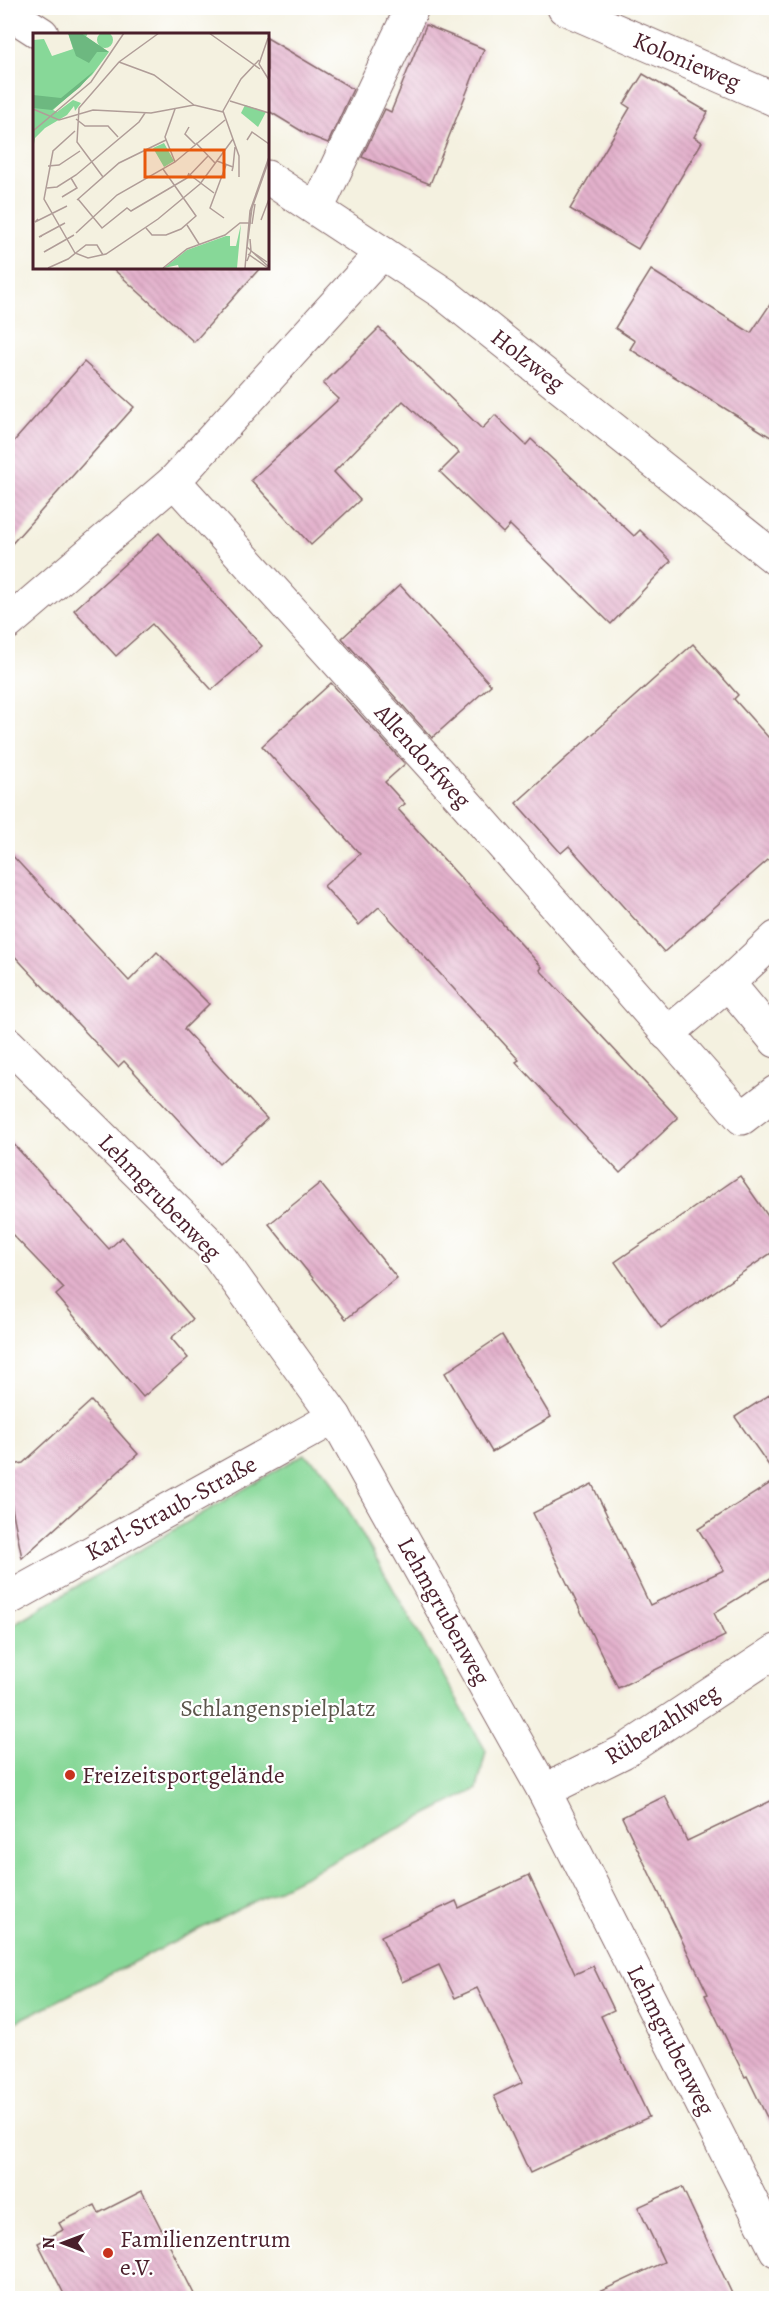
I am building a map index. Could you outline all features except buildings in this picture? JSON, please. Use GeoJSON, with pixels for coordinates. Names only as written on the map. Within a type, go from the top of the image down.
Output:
{"type":"FeatureCollection","features":[{"type":"Feature","properties":{"kind":"street"},"geometry":{"type":"LineString","coordinates":[[317,208],[412,8]]}},
{"type":"Feature","properties":{"kind":"street","name":"Kolonieweg"},"geometry":{"type":"LineString","coordinates":[[564,8],[777,100]]}},
{"type":"Feature","properties":{"kind":"street"},"geometry":{"type":"LineString","coordinates":[[8,12],[40,33]]}},
{"type":"Feature","properties":{"kind":"street","name":"Holzweg"},"geometry":{"type":"LineString","coordinates":[[268,178],[317,208],[458,304],[777,559]]}},
{"type":"Feature","properties":{"kind":"street"},"geometry":{"type":"LineString","coordinates":[[8,623],[174,482],[382,253]]}},
{"type":"Feature","properties":{"kind":"street","name":"Allendorfweg"},"geometry":{"type":"LineString","coordinates":[[174,482],[463,800],[742,1118],[777,1092]]}},
{"type":"Feature","properties":{"kind":"street"},"geometry":{"type":"LineString","coordinates":[[667,1034],[777,938]]}},
{"type":"Feature","properties":{"kind":"street"},"geometry":{"type":"LineString","coordinates":[[728,983],[777,1041]]}},
{"type":"Feature","properties":{"kind":"street","name":"Lehmgrubenweg"},"geometry":{"type":"LineString","coordinates":[[8,1044],[212,1245],[335,1417],[544,1791],[777,2250]]}},
{"type":"Feature","properties":{"kind":"street","name":"Karl-Straub-Straße"},"geometry":{"type":"LineString","coordinates":[[8,1599],[335,1417]]}},
{"type":"Feature","properties":{"kind":"street","name":"Rübezahlweg"},"geometry":{"type":"LineString","coordinates":[[544,1791],[623,1752],[777,1651]]}},
{"type":"Feature","properties":{"kind":"green space","name":"Schlangenspielplatz"},"geometry":{"type":"Polygon","coordinates":[[[304,1454],[327,1473],[486,1751],[477,1789],[8,2026],[8,1627],[304,1454]]]}},
{"type":"Feature","properties":{"kind":"place","name":"Freizeitsportgelände"},"geometry":{"type":"Point","coordinates":[70,1775]}},
{"type":"Feature","properties":{"kind":"place","name":"Familienzentrum e.V."},"geometry":{"type":"Point","coordinates":[108,2253]}}]}
